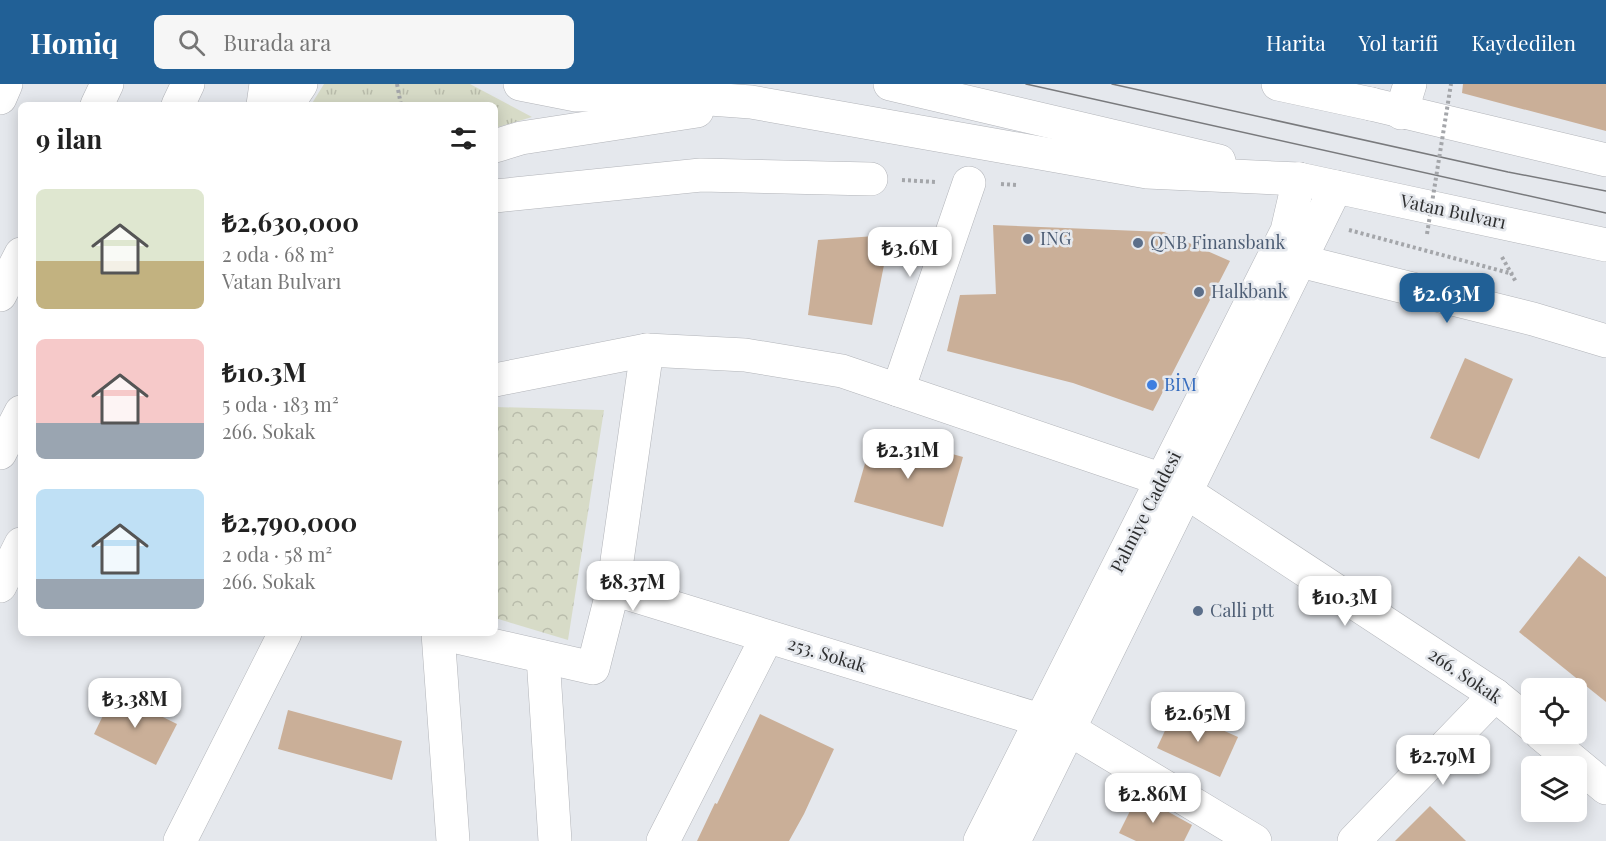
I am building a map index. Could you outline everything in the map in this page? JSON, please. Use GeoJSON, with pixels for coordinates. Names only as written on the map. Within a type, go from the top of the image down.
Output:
{"type":"FeatureCollection","features":[{"type":"Feature","properties":{"kind":"main road"},"geometry":{"type":"LineString","coordinates":[[0,98],[6,84]]}},
{"type":"Feature","properties":{"kind":"main road"},"geometry":{"type":"LineString","coordinates":[[98,102],[107,84]]}},
{"type":"Feature","properties":{"kind":"main road"},"geometry":{"type":"LineString","coordinates":[[179,102],[188,84]]}},
{"type":"Feature","properties":{"kind":"main road"},"geometry":{"type":"LineString","coordinates":[[263,102],[266,84]]}},
{"type":"Feature","properties":{"kind":"main road"},"geometry":{"type":"LineString","coordinates":[[289,102],[301,84]]}},
{"type":"Feature","properties":{"kind":"main road"},"geometry":{"type":"LineString","coordinates":[[520,84],[576,95],[641,94],[751,102],[1148,172],[1299,179]]}},
{"type":"Feature","properties":{"kind":"main road"},"geometry":{"type":"LineString","coordinates":[[603,84],[641,94]]}},
{"type":"Feature","properties":{"kind":"main road"},"geometry":{"type":"LineString","coordinates":[[890,84],[1299,179]]}},
{"type":"Feature","properties":{"kind":"main road"},"geometry":{"type":"LineString","coordinates":[[1278,84],[1391,96]]}},
{"type":"Feature","properties":{"kind":"main road"},"geometry":{"type":"LineString","coordinates":[[1317,84],[1391,96],[1606,160]]}},
{"type":"Feature","properties":{"kind":"main road"},"geometry":{"type":"LineString","coordinates":[[498,145],[521,138],[751,102]]}},
{"type":"Feature","properties":{"kind":"main road"},"geometry":{"type":"LineString","coordinates":[[498,196],[701,175],[871,179]]}},
{"type":"Feature","properties":{"kind":"main road","name":"Vatan Bulvarı"},"geometry":{"type":"LineString","coordinates":[[1299,179],[1606,245]]}},
{"type":"Feature","properties":{"kind":"main road","name":"Palmiye Caddesi"},"geometry":{"type":"LineString","coordinates":[[1174,486],[1287,231],[1299,179]]}},
{"type":"Feature","properties":{"kind":"main road"},"geometry":{"type":"LineString","coordinates":[[898,390],[969,183]]}},
{"type":"Feature","properties":{"kind":"main road","name":"Palmiye Caddesi"},"geometry":{"type":"LineString","coordinates":[[980,841],[1055,724],[1174,486],[1306,250],[1336,187]]}},
{"type":"Feature","properties":{"kind":"main road"},"geometry":{"type":"LineString","coordinates":[[1306,250],[1606,341]]}},
{"type":"Feature","properties":{"kind":"main road"},"geometry":{"type":"LineString","coordinates":[[0,295],[18,260]]}},
{"type":"Feature","properties":{"kind":"main road"},"geometry":{"type":"LineString","coordinates":[[452,636],[593,668],[613,589],[647,350]]}},
{"type":"Feature","properties":{"kind":"main road","name":"266. Sokak"},"geometry":{"type":"LineString","coordinates":[[498,379],[647,350],[745,354],[842,371],[1174,486],[1495,695],[1521,716]]}},
{"type":"Feature","properties":{"kind":"main road"},"geometry":{"type":"LineString","coordinates":[[0,453],[18,418]]}},
{"type":"Feature","properties":{"kind":"main road"},"geometry":{"type":"LineString","coordinates":[[0,586],[18,549]]}},
{"type":"Feature","properties":{"kind":"main road","name":"253. Sokak"},"geometry":{"type":"LineString","coordinates":[[613,589],[1055,724],[1255,841]]}},
{"type":"Feature","properties":{"kind":"main road"},"geometry":{"type":"LineString","coordinates":[[180,841],[283,636]]}},
{"type":"Feature","properties":{"kind":"main road"},"geometry":{"type":"LineString","coordinates":[[439,636],[453,841]]}},
{"type":"Feature","properties":{"kind":"main road"},"geometry":{"type":"LineString","coordinates":[[663,841],[768,637]]}},
{"type":"Feature","properties":{"kind":"main road"},"geometry":{"type":"LineString","coordinates":[[543,657],[555,841]]}},
{"type":"Feature","properties":{"kind":"main road"},"geometry":{"type":"LineString","coordinates":[[1354,841],[1495,695]]}},
{"type":"Feature","properties":{"kind":"main road","name":"Palmiye Caddesi"},"geometry":{"type":"LineString","coordinates":[[1014,841],[1055,724]]}},
{"type":"Feature","properties":{"kind":"main road"},"geometry":{"type":"LineString","coordinates":[[1553,744],[1606,788]]}},
{"type":"Feature","properties":{"kind":"path"},"geometry":{"type":"LineString","coordinates":[[397,84],[400,102]]}},
{"type":"Feature","properties":{"kind":"path"},"geometry":{"type":"LineString","coordinates":[[1427,234],[1451,84]]}},
{"type":"Feature","properties":{"kind":"path"},"geometry":{"type":"LineString","coordinates":[[871,179],[1018,185]]}},
{"type":"Feature","properties":{"kind":"path"},"geometry":{"type":"LineString","coordinates":[[1306,250],[1342,228],[1513,274]]}},
{"type":"Feature","properties":{"kind":"green space"},"geometry":{"type":"Polygon","coordinates":[[[324,84],[470,84],[532,117],[498,127],[498,102],[313,102],[324,84]]]}},
{"type":"Feature","properties":{"kind":"green space"},"geometry":{"type":"Polygon","coordinates":[[[498,407],[604,410],[568,640],[498,619],[498,407]]]}},
{"type":"Feature","properties":{"kind":"building"},"geometry":{"type":"Polygon","coordinates":[[[1463,84],[1606,84],[1606,131],[1462,93],[1463,84]]]}},
{"type":"Feature","properties":{"kind":"building"},"geometry":{"type":"Polygon","coordinates":[[[993,225],[1164,232],[1230,261],[1153,411],[1073,383],[947,351],[960,295],[996,294],[993,225]]]}},
{"type":"Feature","properties":{"kind":"building"},"geometry":{"type":"Polygon","coordinates":[[[890,235],[872,325],[808,315],[818,240],[890,235]]]}},
{"type":"Feature","properties":{"kind":"building"},"geometry":{"type":"Polygon","coordinates":[[[1465,358],[1513,379],[1479,459],[1430,438],[1465,358]]]}},
{"type":"Feature","properties":{"kind":"building"},"geometry":{"type":"Polygon","coordinates":[[[874,432],[963,457],[943,527],[854,502],[874,432]]]}},
{"type":"Feature","properties":{"kind":"building"},"geometry":{"type":"Polygon","coordinates":[[[1579,556],[1606,577],[1606,702],[1587,687],[1587,678],[1576,678],[1519,632],[1579,556]]]}},
{"type":"Feature","properties":{"kind":"building"},"geometry":{"type":"Polygon","coordinates":[[[114,693],[177,724],[156,765],[94,734],[114,693]]]}},
{"type":"Feature","properties":{"kind":"building"},"geometry":{"type":"Polygon","coordinates":[[[1175,709],[1238,737],[1220,777],[1157,748],[1175,709]]]}},
{"type":"Feature","properties":{"kind":"building"},"geometry":{"type":"Polygon","coordinates":[[[288,710],[402,741],[392,780],[278,749],[288,710]]]}},
{"type":"Feature","properties":{"kind":"building"},"geometry":{"type":"Polygon","coordinates":[[[760,714],[834,749],[804,814],[789,841],[697,841],[715,803],[717,804],[760,714]]]}},
{"type":"Feature","properties":{"kind":"building"},"geometry":{"type":"Polygon","coordinates":[[[1138,795],[1192,825],[1184,841],[1136,841],[1119,833],[1138,795]]]}},
{"type":"Feature","properties":{"kind":"building"},"geometry":{"type":"Polygon","coordinates":[[[1430,806],[1466,841],[1395,841],[1430,806]]]}},
{"type":"Feature","properties":{"kind":"tram line"},"geometry":{"type":"LineString","coordinates":[[1026,84],[1606,213]]}},
{"type":"Feature","properties":{"kind":"tram line"},"geometry":{"type":"LineString","coordinates":[[1112,84],[1508,172],[1606,191]]}},
{"type":"Feature","properties":{"kind":"place","name":"ING"},"geometry":{"type":"Point","coordinates":[1028,239]}},
{"type":"Feature","properties":{"kind":"place","name":"QNB Finansbank"},"geometry":{"type":"Point","coordinates":[1138,243]}},
{"type":"Feature","properties":{"kind":"place","name":"Halkbank"},"geometry":{"type":"Point","coordinates":[1199,292]}},
{"type":"Feature","properties":{"kind":"place","name":"BİM"},"geometry":{"type":"Point","coordinates":[1152,385]}},
{"type":"Feature","properties":{"kind":"place","name":"Calli ptt"},"geometry":{"type":"Point","coordinates":[1198,611]}}]}
